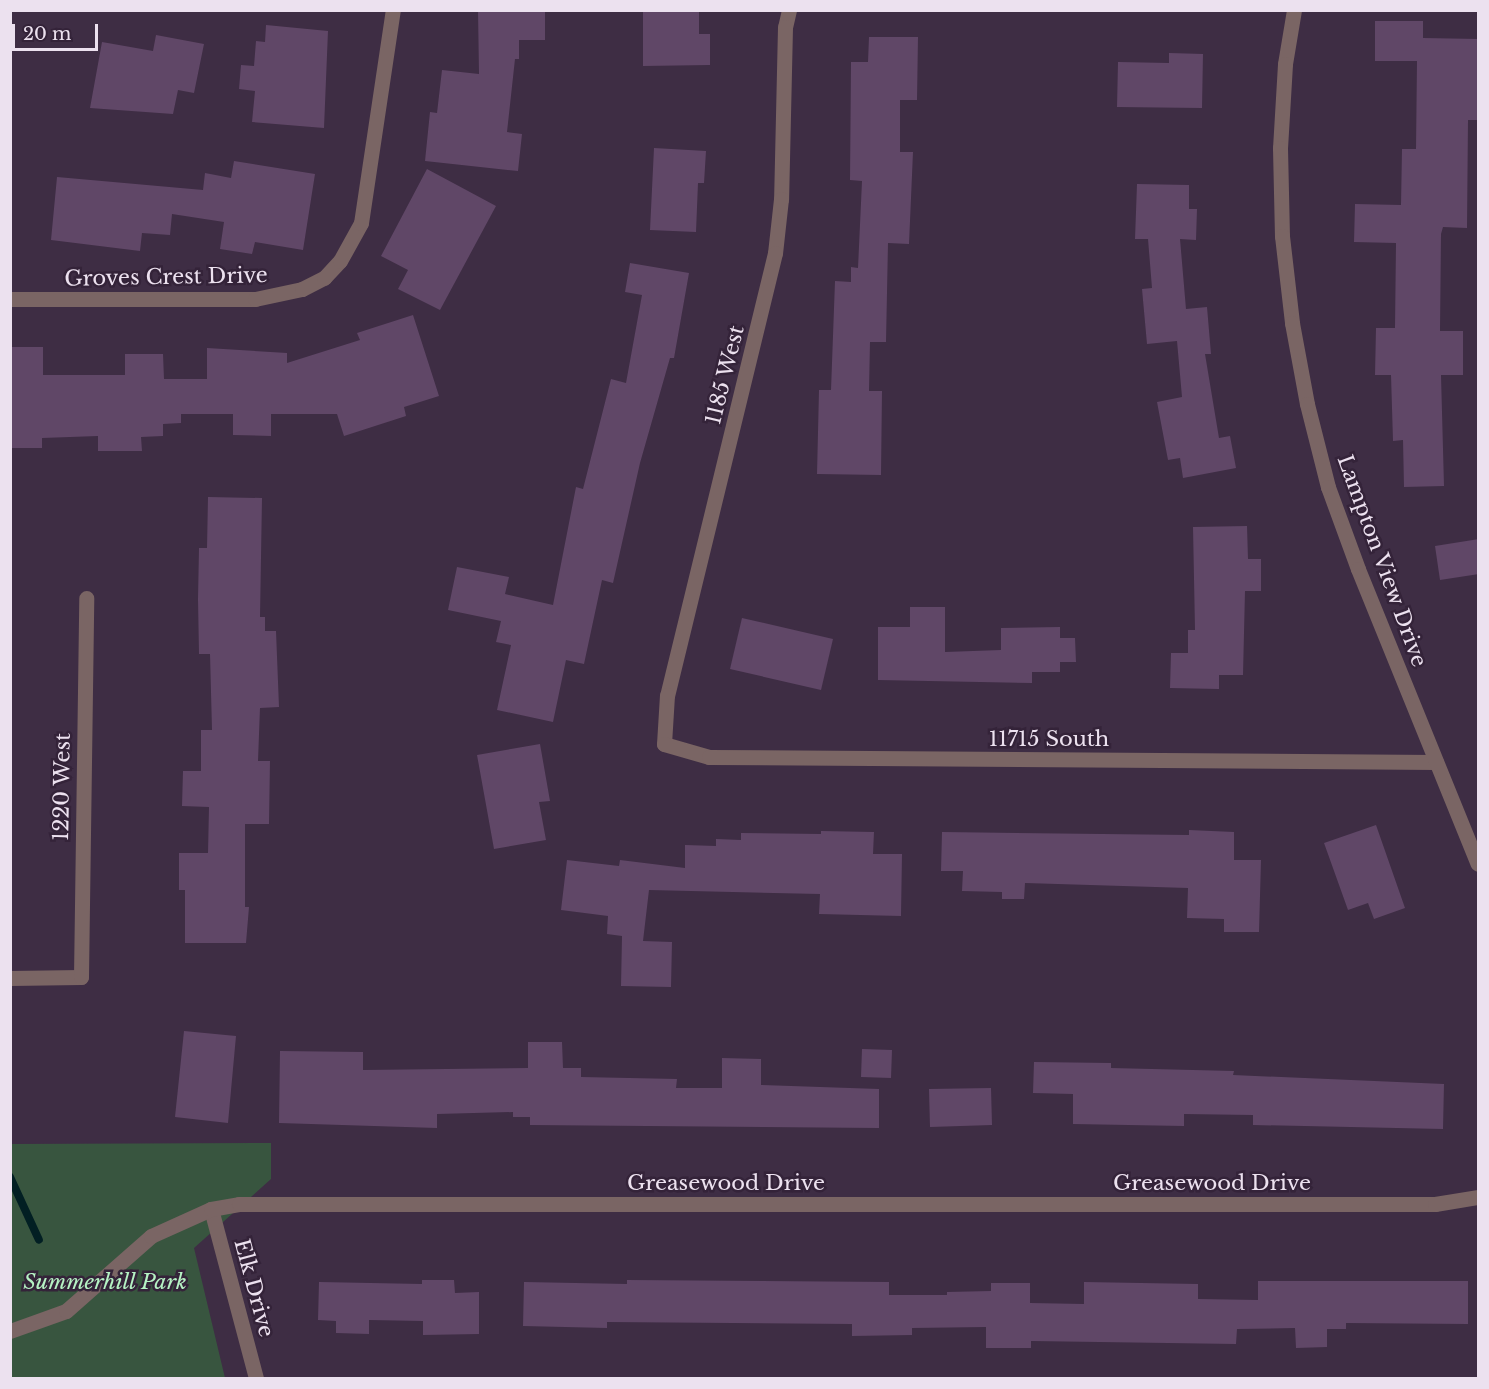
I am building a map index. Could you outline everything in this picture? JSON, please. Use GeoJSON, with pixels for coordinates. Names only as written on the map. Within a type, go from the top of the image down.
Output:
{"type":"FeatureCollection","features":[{"type":"Feature","properties":{"kind":"street","name":"Groves Crest Drive"},"geometry":{"type":"LineString","coordinates":[[10,299],[255,299],[302,290],[324,278],[352,243],[364,214],[393,10]]}},
{"type":"Feature","properties":{"kind":"street","name":"1185 West"},"geometry":{"type":"LineString","coordinates":[[664,744],[668,695],[775,253],[781,199],[784,27],[789,10]]}},
{"type":"Feature","properties":{"kind":"street","name":"Lampton View Drive"},"geometry":{"type":"LineString","coordinates":[[1294,10],[1285,64],[1280,148],[1282,236],[1292,323],[1307,404],[1328,487],[1436,762],[1479,864]]}},
{"type":"Feature","properties":{"kind":"street","name":"1220 West"},"geometry":{"type":"LineString","coordinates":[[10,978],[81,977],[86,598]]}},
{"type":"Feature","properties":{"kind":"street","name":"11715 South"},"geometry":{"type":"LineString","coordinates":[[664,744],[709,758],[1436,762]]}},
{"type":"Feature","properties":{"kind":"street","name":"Greasewood Drive"},"geometry":{"type":"LineString","coordinates":[[10,1331],[66,1311],[151,1236],[211,1209],[266,1204],[1435,1204],[1479,1197]]}},
{"type":"Feature","properties":{"kind":"street","name":"Elk Drive"},"geometry":{"type":"LineString","coordinates":[[211,1209],[256,1378]]}},
{"type":"Feature","properties":{"kind":"green space","name":"Summerhill Park"},"geometry":{"type":"Polygon","coordinates":[[[271,1143],[271,1179],[194,1248],[225,1378],[11,1378],[10,1144],[271,1143]]]}},
{"type":"Feature","properties":{"kind":"building"},"geometry":{"type":"Polygon","coordinates":[[[478,10],[545,10],[545,40],[519,40],[519,59],[515,59],[507,132],[522,134],[518,171],[425,161],[430,112],[437,113],[442,70],[479,74],[478,10]]]}},
{"type":"Feature","properties":{"kind":"building"},"geometry":{"type":"Polygon","coordinates":[[[643,10],[699,10],[699,34],[710,34],[710,65],[643,66],[643,10]]]}},
{"type":"Feature","properties":{"kind":"building"},"geometry":{"type":"Polygon","coordinates":[[[1375,21],[1423,21],[1423,38],[1479,39],[1478,120],[1468,120],[1467,228],[1443,227],[1441,234],[1440,331],[1463,331],[1463,375],[1441,375],[1444,486],[1404,487],[1403,440],[1393,441],[1391,375],[1375,375],[1376,328],[1395,328],[1396,243],[1354,242],[1355,204],[1401,205],[1402,149],[1416,149],[1417,61],[1375,61],[1375,21]]]}},
{"type":"Feature","properties":{"kind":"building"},"geometry":{"type":"Polygon","coordinates":[[[266,25],[328,31],[324,128],[252,122],[255,91],[239,89],[241,65],[254,66],[256,41],[265,42],[266,25]]]}},
{"type":"Feature","properties":{"kind":"building"},"geometry":{"type":"Polygon","coordinates":[[[156,35],[204,44],[194,93],[178,90],[173,114],[90,108],[102,42],[153,51],[156,35]]]}},
{"type":"Feature","properties":{"kind":"building"},"geometry":{"type":"Polygon","coordinates":[[[869,37],[918,37],[917,100],[900,100],[900,152],[913,152],[909,244],[888,243],[886,342],[870,342],[869,391],[882,391],[881,475],[817,474],[819,390],[831,390],[835,281],[851,282],[851,267],[858,268],[862,181],[850,180],[851,62],[868,62],[869,37]]]}},
{"type":"Feature","properties":{"kind":"building"},"geometry":{"type":"Polygon","coordinates":[[[1169,53],[1203,54],[1202,108],[1117,107],[1118,62],[1169,63],[1169,53]]]}},
{"type":"Feature","properties":{"kind":"building"},"geometry":{"type":"Polygon","coordinates":[[[654,148],[706,151],[704,183],[698,183],[696,232],[650,230],[654,148]]]}},
{"type":"Feature","properties":{"kind":"building"},"geometry":{"type":"Polygon","coordinates":[[[234,161],[315,174],[303,250],[255,242],[252,254],[220,249],[224,222],[172,214],[170,235],[142,233],[140,251],[51,240],[57,177],[203,190],[205,173],[231,178],[234,161]]]}},
{"type":"Feature","properties":{"kind":"building"},"geometry":{"type":"Polygon","coordinates":[[[427,169],[496,206],[440,310],[398,289],[408,270],[381,256],[427,169]]]}},
{"type":"Feature","properties":{"kind":"building"},"geometry":{"type":"Polygon","coordinates":[[[1137,184],[1189,185],[1189,209],[1197,209],[1196,240],[1180,239],[1186,309],[1207,307],[1211,354],[1205,354],[1219,438],[1230,436],[1236,468],[1183,478],[1180,458],[1168,460],[1157,402],[1182,397],[1177,341],[1147,344],[1142,289],[1152,288],[1148,239],[1135,239],[1137,184]]]}},
{"type":"Feature","properties":{"kind":"building"},"geometry":{"type":"Polygon","coordinates":[[[630,263],[689,273],[674,358],[670,358],[640,463],[613,583],[602,580],[584,664],[566,660],[553,722],[497,710],[511,645],[496,642],[501,621],[448,610],[457,567],[509,577],[505,594],[553,605],[576,487],[583,489],[611,379],[626,383],[642,295],[625,292],[630,263]]]}},
{"type":"Feature","properties":{"kind":"building"},"geometry":{"type":"Polygon","coordinates":[[[413,315],[439,396],[404,407],[406,416],[344,436],[337,414],[271,414],[271,436],[233,435],[233,414],[181,414],[181,423],[163,424],[163,436],[141,437],[142,451],[98,451],[98,436],[42,438],[42,448],[10,448],[10,347],[43,347],[43,375],[125,375],[125,354],[163,354],[164,379],[207,379],[207,348],[287,353],[287,363],[360,340],[357,333],[413,315]]]}},
{"type":"Feature","properties":{"kind":"building"},"geometry":{"type":"Polygon","coordinates":[[[208,497],[262,498],[260,617],[265,617],[265,631],[276,631],[279,707],[260,708],[258,761],[270,761],[269,824],[245,824],[245,907],[249,907],[246,943],[185,943],[185,890],[179,890],[179,853],[208,853],[209,807],[182,806],[183,771],[201,771],[201,730],[212,730],[210,654],[199,654],[198,599],[199,548],[207,548],[208,497]]]}},
{"type":"Feature","properties":{"kind":"building"},"geometry":{"type":"Polygon","coordinates":[[[1247,526],[1248,559],[1261,559],[1261,591],[1245,591],[1243,675],[1219,675],[1219,689],[1170,688],[1171,653],[1188,653],[1188,630],[1195,630],[1193,527],[1247,526]]]}},
{"type":"Feature","properties":{"kind":"building"},"geometry":{"type":"Polygon","coordinates":[[[1479,539],[1479,574],[1440,580],[1435,546],[1479,539]]]}},
{"type":"Feature","properties":{"kind":"building"},"geometry":{"type":"Polygon","coordinates":[[[910,607],[945,607],[945,652],[1001,650],[1001,628],[1060,627],[1060,638],[1075,638],[1076,662],[1060,662],[1060,672],[1032,672],[1032,683],[878,680],[878,627],[910,627],[910,607]]]}},
{"type":"Feature","properties":{"kind":"building"},"geometry":{"type":"Polygon","coordinates":[[[742,618],[833,639],[821,690],[730,669],[742,618]]]}},
{"type":"Feature","properties":{"kind":"building"},"geometry":{"type":"Polygon","coordinates":[[[540,744],[550,801],[539,802],[546,840],[494,849],[477,755],[540,744]]]}},
{"type":"Feature","properties":{"kind":"building"},"geometry":{"type":"Polygon","coordinates":[[[1376,825],[1405,908],[1374,919],[1368,903],[1348,910],[1324,843],[1376,825]]]}},
{"type":"Feature","properties":{"kind":"building"},"geometry":{"type":"Polygon","coordinates":[[[1189,830],[1234,832],[1234,860],[1261,860],[1259,932],[1224,932],[1224,919],[1187,918],[1188,888],[1025,883],[1024,899],[1002,899],[1002,892],[962,891],[963,871],[941,871],[942,832],[1189,835],[1189,830]]]}},
{"type":"Feature","properties":{"kind":"building"},"geometry":{"type":"Polygon","coordinates":[[[821,831],[874,832],[873,854],[902,854],[901,916],[819,914],[820,894],[649,890],[643,941],[672,942],[671,987],[621,986],[622,936],[607,934],[608,916],[561,910],[567,860],[619,866],[620,860],[685,868],[685,845],[716,846],[716,839],[741,840],[741,833],[821,834],[821,831]]]}},
{"type":"Feature","properties":{"kind":"building"},"geometry":{"type":"Polygon","coordinates":[[[184,1031],[236,1036],[228,1123],[175,1117],[184,1031]]]}},
{"type":"Feature","properties":{"kind":"building"},"geometry":{"type":"Polygon","coordinates":[[[528,1042],[562,1042],[563,1068],[581,1068],[581,1077],[677,1079],[676,1088],[722,1088],[722,1058],[761,1059],[761,1085],[879,1089],[879,1128],[530,1125],[530,1117],[513,1117],[513,1112],[437,1114],[437,1128],[279,1123],[280,1051],[363,1052],[363,1070],[528,1068],[528,1042]]]}},
{"type":"Feature","properties":{"kind":"building"},"geometry":{"type":"Polygon","coordinates":[[[862,1049],[892,1050],[891,1078],[861,1077],[862,1049]]]}},
{"type":"Feature","properties":{"kind":"building"},"geometry":{"type":"Polygon","coordinates":[[[1034,1062],[1111,1063],[1111,1068],[1234,1071],[1233,1075],[1444,1084],[1443,1129],[1253,1125],[1253,1115],[1184,1114],[1184,1126],[1073,1124],[1073,1094],[1033,1093],[1034,1062]]]}},
{"type":"Feature","properties":{"kind":"building"},"geometry":{"type":"Polygon","coordinates":[[[991,1088],[992,1125],[930,1127],[929,1089],[991,1088]]]}},
{"type":"Feature","properties":{"kind":"building"},"geometry":{"type":"Polygon","coordinates":[[[422,1280],[454,1280],[455,1293],[479,1292],[479,1334],[423,1335],[423,1321],[369,1320],[369,1334],[336,1333],[336,1321],[318,1320],[319,1282],[422,1284],[422,1280]]]}},
{"type":"Feature","properties":{"kind":"building"},"geometry":{"type":"Polygon","coordinates":[[[627,1280],[889,1282],[889,1295],[947,1295],[947,1292],[991,1291],[991,1283],[1030,1283],[1030,1303],[1084,1304],[1084,1282],[1198,1284],[1198,1299],[1258,1300],[1258,1281],[1468,1281],[1468,1324],[1346,1323],[1346,1329],[1327,1329],[1327,1347],[1296,1348],[1295,1328],[1237,1329],[1236,1344],[1031,1341],[1031,1348],[986,1348],[986,1327],[912,1328],[912,1335],[852,1336],[852,1324],[607,1322],[607,1328],[523,1326],[524,1282],[627,1284],[627,1280]]]}},
{"type":"Feature","properties":{"kind":"waterway"},"geometry":{"type":"LineString","coordinates":[[10,1177],[39,1240]]}}]}
